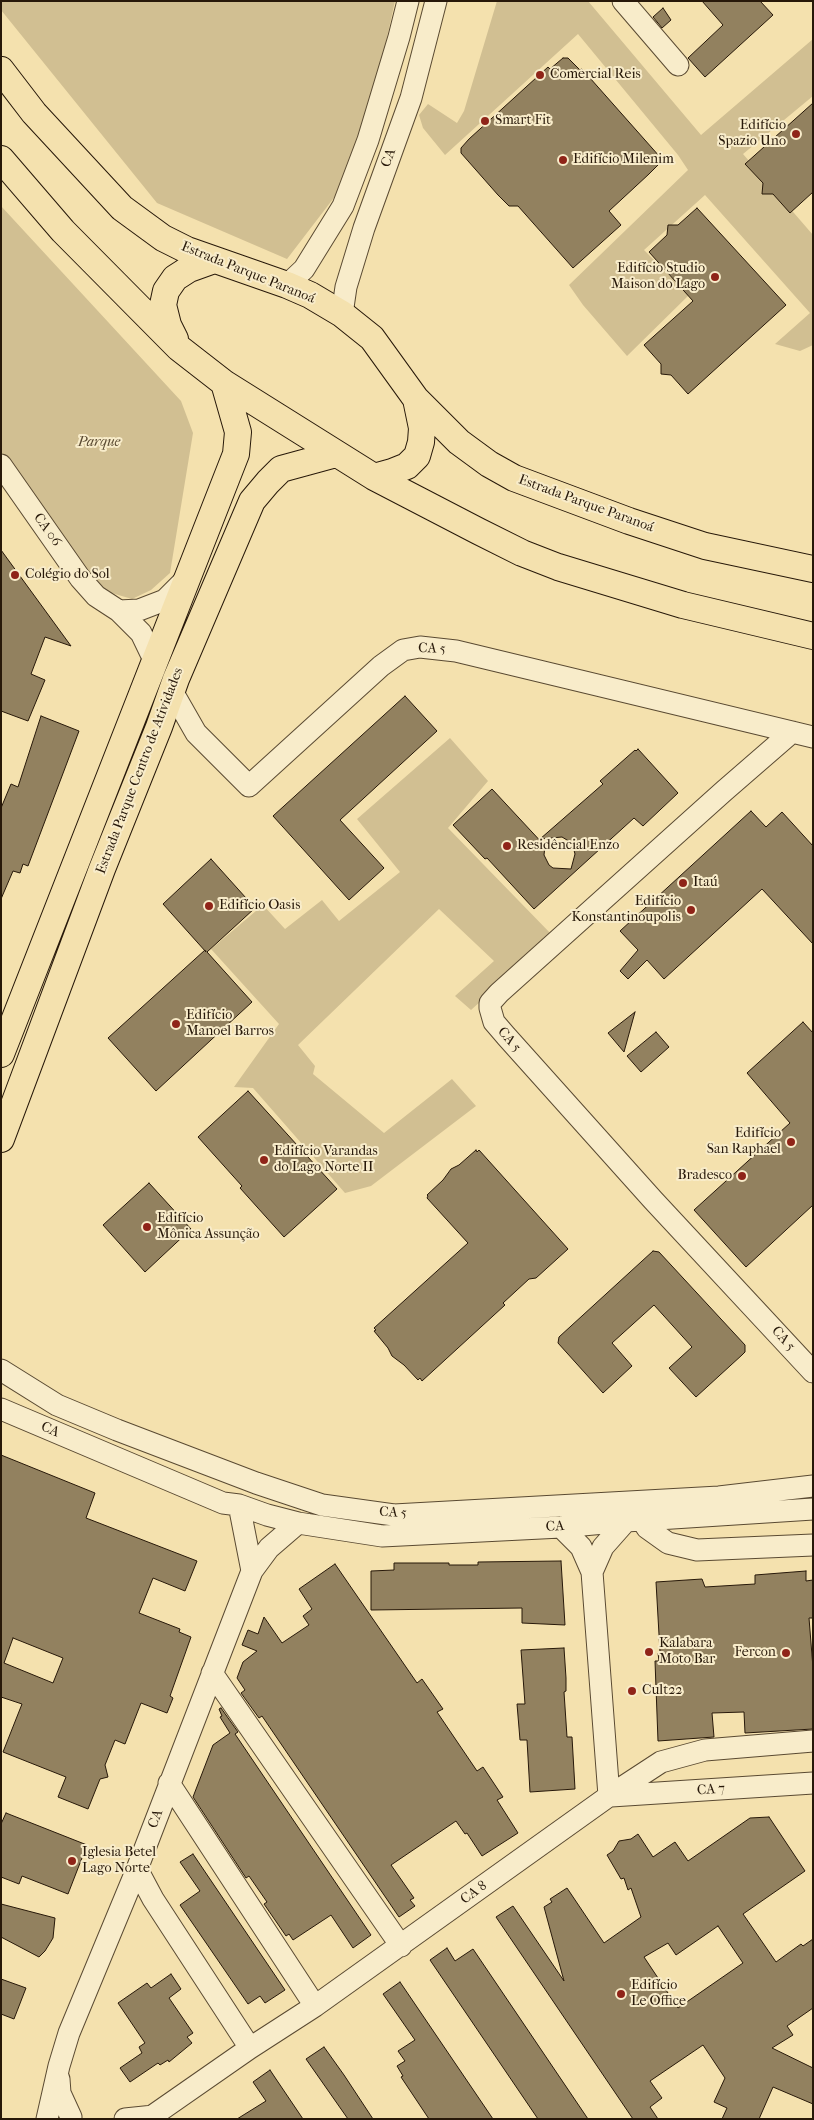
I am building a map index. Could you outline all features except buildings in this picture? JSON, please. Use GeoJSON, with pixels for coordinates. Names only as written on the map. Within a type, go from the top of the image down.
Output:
{"type":"FeatureCollection","features":[{"type":"Feature","properties":{"kind":"main road","name":"Estrada Parque Paranoá"},"geometry":{"type":"LineString","coordinates":[[1,70],[34,113],[122,208],[163,238],[187,250],[287,285],[310,295],[342,314],[372,338],[416,399],[459,442],[489,464],[514,478],[629,521],[705,546],[813,569]]}},
{"type":"Feature","properties":{"kind":"main road"},"geometry":{"type":"LineString","coordinates":[[6,168],[64,231],[180,348],[224,383],[374,477],[486,536],[558,567],[683,605],[813,636]]}},
{"type":"Feature","properties":{"kind":"main road"},"geometry":{"type":"LineString","coordinates":[[180,348],[168,326],[163,305],[166,291],[182,273],[214,260]]}},
{"type":"Feature","properties":{"kind":"main road","name":"Estrada Parque Centro de Atividades"},"geometry":{"type":"LineString","coordinates":[[1,1054],[236,454],[238,432],[224,383]]}},
{"type":"Feature","properties":{"kind":"main road"},"geometry":{"type":"LineString","coordinates":[[374,477],[407,466],[417,456],[422,428],[416,399]]}},
{"type":"Feature","properties":{"kind":"main road","name":"Estrada Parque Centro de Atividades"},"geometry":{"type":"LineString","coordinates":[[1,1139],[102,869],[172,691],[252,501],[281,470],[336,454]]}},
{"type":"Feature","properties":{"kind":"street","name":"CA"},"geometry":{"type":"LineString","coordinates":[[287,285],[304,268],[323,241],[342,206],[368,140],[408,1]]}},
{"type":"Feature","properties":{"kind":"street","name":"CA"},"geometry":{"type":"LineString","coordinates":[[342,314],[346,287],[361,236],[411,98],[436,1]]}},
{"type":"Feature","properties":{"kind":"street"},"geometry":{"type":"LineString","coordinates":[[623,1],[678,65]]}},
{"type":"Feature","properties":{"kind":"street","name":"CA 06"},"geometry":{"type":"LineString","coordinates":[[1,465],[80,578],[96,596],[119,611],[141,633],[154,660]]}},
{"type":"Feature","properties":{"kind":"street"},"geometry":{"type":"LineString","coordinates":[[119,611],[139,610],[165,600],[187,577]]}},
{"type":"Feature","properties":{"kind":"street","name":"CA 5"},"geometry":{"type":"LineString","coordinates":[[172,691],[196,733],[248,786],[381,666],[403,650],[420,647],[456,651],[803,734]]}},
{"type":"Feature","properties":{"kind":"street"},"geometry":{"type":"LineString","coordinates":[[159,727],[196,733]]}},
{"type":"Feature","properties":{"kind":"street","name":"CA 5"},"geometry":{"type":"LineString","coordinates":[[803,734],[724,790],[499,993],[490,1003],[490,1008],[494,1022],[506,1036],[653,1200],[813,1372]]}},
{"type":"Feature","properties":{"kind":"street","name":"CA 5"},"geometry":{"type":"LineString","coordinates":[[1,1370],[11,1378],[58,1405],[83,1416],[256,1483],[322,1505],[394,1515],[518,1519],[813,1486]]}},
{"type":"Feature","properties":{"kind":"street","name":"CA"},"geometry":{"type":"LineString","coordinates":[[1,1409],[223,1503],[239,1505],[298,1523],[382,1536],[518,1519],[561,1527],[634,1520],[813,1509]]}},
{"type":"Feature","properties":{"kind":"street"},"geometry":{"type":"LineString","coordinates":[[239,1505],[252,1571]]}},
{"type":"Feature","properties":{"kind":"street"},"geometry":{"type":"LineString","coordinates":[[592,1572],[603,1547],[634,1520],[668,1543],[696,1550],[813,1545]]}},
{"type":"Feature","properties":{"kind":"street","name":"CA"},"geometry":{"type":"LineString","coordinates":[[47,2119],[59,2066],[69,2033],[137,1869],[252,1571],[269,1548],[298,1523]]}},
{"type":"Feature","properties":{"kind":"street"},"geometry":{"type":"LineString","coordinates":[[561,1527],[580,1547],[592,1572],[609,1796]]}},
{"type":"Feature","properties":{"kind":"street"},"geometry":{"type":"LineString","coordinates":[[212,1673],[402,1946]]}},
{"type":"Feature","properties":{"kind":"street","name":"CA 8"},"geometry":{"type":"LineString","coordinates":[[125,2119],[151,2117],[402,1946],[609,1796],[661,1762],[705,1750],[813,1741]]}},
{"type":"Feature","properties":{"kind":"street"},"geometry":{"type":"LineString","coordinates":[[169,1783],[315,2006]]}},
{"type":"Feature","properties":{"kind":"street","name":"CA 7"},"geometry":{"type":"LineString","coordinates":[[609,1796],[813,1783]]}},
{"type":"Feature","properties":{"kind":"street"},"geometry":{"type":"LineString","coordinates":[[137,1869],[153,1899],[250,2048]]}},
{"type":"Feature","properties":{"kind":"street","name":"CA"},"geometry":{"type":"LineString","coordinates":[[59,2066],[60,2093],[67,2118]]}},
{"type":"Feature","properties":{"kind":"green space"},"geometry":{"type":"Polygon","coordinates":[[[1,1],[395,1],[359,165],[287,259],[157,203],[1,10],[1,1]]]}},
{"type":"Feature","properties":{"kind":"green space"},"geometry":{"type":"Polygon","coordinates":[[[497,1],[588,1],[701,135],[813,39],[813,96],[743,154],[813,235],[813,345],[800,351],[775,344],[810,313],[705,195],[644,250],[689,295],[627,356],[583,305],[569,285],[688,170],[678,155],[578,34],[445,155],[423,128],[419,115],[428,104],[457,123],[464,111],[497,1]]]}},
{"type":"Feature","properties":{"kind":"green space","name":"Parque"},"geometry":{"type":"Polygon","coordinates":[[[1,206],[181,401],[193,433],[170,573],[151,590],[132,599],[98,589],[1,459],[1,206]]]}},
{"type":"Feature","properties":{"kind":"green space"},"geometry":{"type":"Polygon","coordinates":[[[450,738],[488,781],[448,828],[553,936],[471,1010],[455,996],[494,961],[439,909],[298,1045],[315,1066],[313,1074],[384,1133],[452,1079],[476,1106],[371,1186],[345,1193],[253,1088],[234,1087],[279,1024],[211,949],[263,905],[285,929],[322,900],[339,921],[400,872],[357,819],[450,738]]]}},
{"type":"Feature","properties":{"kind":"place","name":"Comercial Reis"},"geometry":{"type":"Point","coordinates":[540,75]}},
{"type":"Feature","properties":{"kind":"place","name":"Smart Fit"},"geometry":{"type":"Point","coordinates":[485,121]}},
{"type":"Feature","properties":{"kind":"place","name":"Edifício Spazio Uno"},"geometry":{"type":"Point","coordinates":[796,134]}},
{"type":"Feature","properties":{"kind":"place","name":"Edifício Milenim"},"geometry":{"type":"Point","coordinates":[563,160]}},
{"type":"Feature","properties":{"kind":"place","name":"Edifício Studio Maison do Lago"},"geometry":{"type":"Point","coordinates":[715,277]}},
{"type":"Feature","properties":{"kind":"place","name":"Colégio do Sol"},"geometry":{"type":"Point","coordinates":[15,575]}},
{"type":"Feature","properties":{"kind":"place","name":"Residêncial Enzo"},"geometry":{"type":"Point","coordinates":[507,846]}},
{"type":"Feature","properties":{"kind":"place","name":"Itaú"},"geometry":{"type":"Point","coordinates":[683,883]}},
{"type":"Feature","properties":{"kind":"place","name":"Edifício Oasis"},"geometry":{"type":"Point","coordinates":[209,906]}},
{"type":"Feature","properties":{"kind":"place","name":"Edifício Konstantinoupolis"},"geometry":{"type":"Point","coordinates":[691,910]}},
{"type":"Feature","properties":{"kind":"place","name":"Edifício Manoel Barros"},"geometry":{"type":"Point","coordinates":[176,1024]}},
{"type":"Feature","properties":{"kind":"place","name":"Edifício San Raphael"},"geometry":{"type":"Point","coordinates":[791,1142]}},
{"type":"Feature","properties":{"kind":"place","name":"Edifício Varandas do Lago Norte II"},"geometry":{"type":"Point","coordinates":[264,1160]}},
{"type":"Feature","properties":{"kind":"place","name":"Bradesco"},"geometry":{"type":"Point","coordinates":[742,1176]}},
{"type":"Feature","properties":{"kind":"place","name":"Edifício Mônica Assunção"},"geometry":{"type":"Point","coordinates":[147,1227]}},
{"type":"Feature","properties":{"kind":"place","name":"Kalabara Moto Bar"},"geometry":{"type":"Point","coordinates":[649,1652]}},
{"type":"Feature","properties":{"kind":"place","name":"Fercon"},"geometry":{"type":"Point","coordinates":[786,1653]}},
{"type":"Feature","properties":{"kind":"place","name":"Cult22"},"geometry":{"type":"Point","coordinates":[632,1691]}},
{"type":"Feature","properties":{"kind":"place","name":"Iglesia Betel Lago Norte"},"geometry":{"type":"Point","coordinates":[72,1861]}},
{"type":"Feature","properties":{"kind":"place","name":"Edifício Le Office"},"geometry":{"type":"Point","coordinates":[621,1994]}}]}
